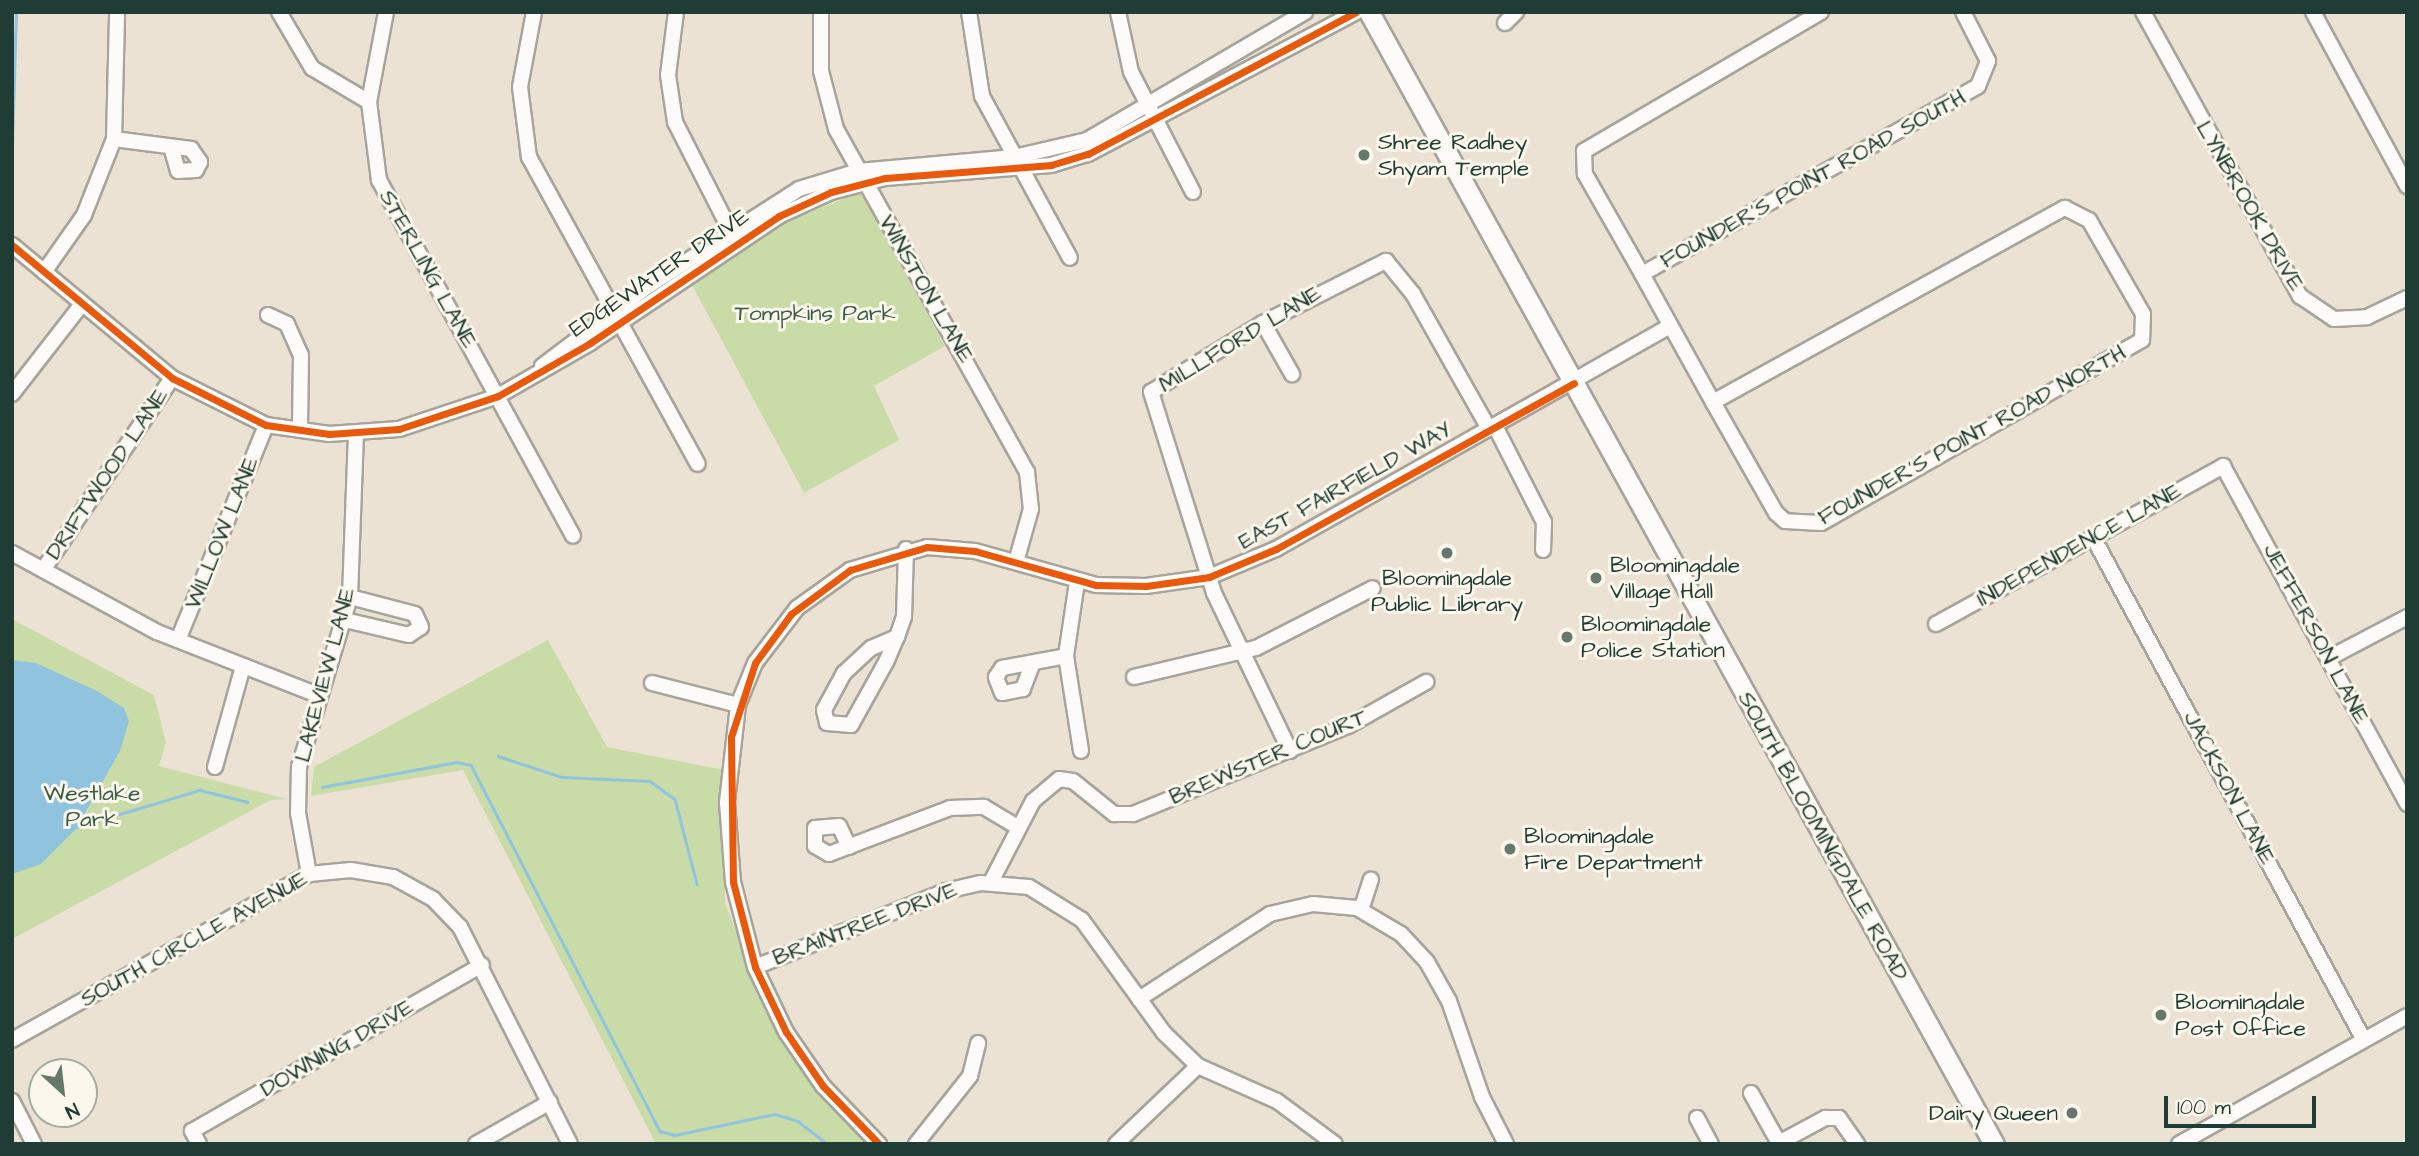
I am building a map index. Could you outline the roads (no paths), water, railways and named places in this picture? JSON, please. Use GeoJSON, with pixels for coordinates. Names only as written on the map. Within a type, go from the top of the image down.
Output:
{"type":"FeatureCollection","features":[{"type":"Feature","properties":{"kind":"main road","name":"SOUTH BLOOMINGDALE ROAD"},"geometry":{"type":"LineString","coordinates":[[1369,12],[1994,1144]]}},
{"type":"Feature","properties":{"kind":"street"},"geometry":{"type":"LineString","coordinates":[[44,272],[84,215],[114,139],[117,12]]}},
{"type":"Feature","properties":{"kind":"street"},"geometry":{"type":"LineString","coordinates":[[279,12],[312,68],[369,102]]}},
{"type":"Feature","properties":{"kind":"street","name":"STERLING LANE"},"geometry":{"type":"LineString","coordinates":[[386,12],[369,102],[371,146],[385,195],[573,536]]}},
{"type":"Feature","properties":{"kind":"street"},"geometry":{"type":"LineString","coordinates":[[534,12],[520,87],[523,135],[538,178],[698,464]]}},
{"type":"Feature","properties":{"kind":"street"},"geometry":{"type":"LineString","coordinates":[[676,12],[668,75],[675,122],[734,238]]}},
{"type":"Feature","properties":{"kind":"street","name":"WINSTON LANE"},"geometry":{"type":"LineString","coordinates":[[821,12],[824,83],[861,177],[1027,472],[1031,509],[1016,562]]}},
{"type":"Feature","properties":{"kind":"street"},"geometry":{"type":"LineString","coordinates":[[969,12],[976,76],[1017,163],[1070,258]]}},
{"type":"Feature","properties":{"kind":"street"},"geometry":{"type":"LineString","coordinates":[[1118,12],[1127,59],[1151,113],[1193,192]]}},
{"type":"Feature","properties":{"kind":"street","name":"EDGEWATER DRIVE"},"geometry":{"type":"LineString","coordinates":[[1151,113],[1305,12]]}},
{"type":"Feature","properties":{"kind":"street","name":"EDGEWATER DRIVE"},"geometry":{"type":"LineString","coordinates":[[12,245],[172,378],[265,425],[356,434],[442,418],[498,396],[734,238],[799,189],[861,177],[1017,163],[1087,140],[1151,113],[1356,12]]}},
{"type":"Feature","properties":{"kind":"street"},"geometry":{"type":"LineString","coordinates":[[1505,23],[1516,12]]}},
{"type":"Feature","properties":{"kind":"street","name":"FOUNDER'S POINT ROAD SOUTH"},"geometry":{"type":"LineString","coordinates":[[1821,12],[1584,151],[1585,174],[1642,274],[1978,86],[1988,61],[1963,12]]}},
{"type":"Feature","properties":{"kind":"street","name":"LYNBROOK DRIVE"},"geometry":{"type":"LineString","coordinates":[[2144,12],[2300,296],[2334,319],[2367,317],[2407,298]]}},
{"type":"Feature","properties":{"kind":"street"},"geometry":{"type":"LineString","coordinates":[[2313,12],[2407,186]]}},
{"type":"Feature","properties":{"kind":"street"},"geometry":{"type":"LineString","coordinates":[[114,139],[171,147]]}},
{"type":"Feature","properties":{"kind":"street","name":"FOUNDER'S POINT ROAD NORTH"},"geometry":{"type":"LineString","coordinates":[[2065,208],[2090,220],[2146,330],[2130,349],[1821,523],[1786,521],[1776,513],[1713,401],[2065,208]]}},
{"type":"Feature","properties":{"kind":"street","name":"MILLFORD LANE"},"geometry":{"type":"LineString","coordinates":[[1290,751],[1242,653],[1209,577],[1148,391],[1263,323],[1387,256],[1413,294],[1492,427],[1545,522],[1543,550]]}},
{"type":"Feature","properties":{"kind":"street"},"geometry":{"type":"LineString","coordinates":[[1642,274],[1713,401]]}},
{"type":"Feature","properties":{"kind":"street"},"geometry":{"type":"LineString","coordinates":[[12,394],[82,304]]}},
{"type":"Feature","properties":{"kind":"street"},"geometry":{"type":"LineString","coordinates":[[268,315],[287,324],[301,355],[300,430]]}},
{"type":"Feature","properties":{"kind":"street"},"geometry":{"type":"LineString","coordinates":[[1263,323],[1292,374]]}},
{"type":"Feature","properties":{"kind":"street","name":"EAST FAIRFIELD WAY"},"geometry":{"type":"LineString","coordinates":[[879,1144],[812,1071],[755,967],[737,906],[727,828],[738,705],[755,663],[797,608],[850,570],[906,549],[954,547],[1016,562],[1077,582],[1146,586],[1209,577],[1276,549],[1671,326]]}},
{"type":"Feature","properties":{"kind":"street","name":"DRIFTWOOD LANE"},"geometry":{"type":"LineString","coordinates":[[43,570],[172,378]]}},
{"type":"Feature","properties":{"kind":"street","name":"WILLOW LANE"},"geometry":{"type":"LineString","coordinates":[[178,640],[265,425]]}},
{"type":"Feature","properties":{"kind":"street","name":"LAKEVIEW LANE"},"geometry":{"type":"LineString","coordinates":[[309,874],[298,788],[318,695],[345,620],[350,597],[356,434]]}},
{"type":"Feature","properties":{"kind":"street","name":"INDEPENDENCE LANE"},"geometry":{"type":"LineString","coordinates":[[1936,624],[2223,466]]}},
{"type":"Feature","properties":{"kind":"street","name":"JEFFERSON LANE"},"geometry":{"type":"LineString","coordinates":[[2223,466],[2407,804]]}},
{"type":"Feature","properties":{"kind":"street","name":"JACKSON LANE"},"geometry":{"type":"LineString","coordinates":[[2094,537],[2364,1040]]}},
{"type":"Feature","properties":{"kind":"street"},"geometry":{"type":"LineString","coordinates":[[897,637],[871,648],[834,688],[824,717],[845,727],[856,718],[897,637],[909,584],[906,549]]}},
{"type":"Feature","properties":{"kind":"street"},"geometry":{"type":"LineString","coordinates":[[12,553],[178,640],[318,695]]}},
{"type":"Feature","properties":{"kind":"street"},"geometry":{"type":"LineString","coordinates":[[1077,582],[1066,656],[1082,751]]}},
{"type":"Feature","properties":{"kind":"street"},"geometry":{"type":"LineString","coordinates":[[1134,677],[1242,653],[1373,588]]}},
{"type":"Feature","properties":{"kind":"street"},"geometry":{"type":"LineString","coordinates":[[345,620],[409,635],[421,627],[415,614],[350,597]]}},
{"type":"Feature","properties":{"kind":"street"},"geometry":{"type":"LineString","coordinates":[[2329,658],[2407,617]]}},
{"type":"Feature","properties":{"kind":"street"},"geometry":{"type":"LineString","coordinates":[[1032,665],[1066,656]]}},
{"type":"Feature","properties":{"kind":"street"},"geometry":{"type":"LineString","coordinates":[[215,767],[243,666]]}},
{"type":"Feature","properties":{"kind":"street","name":"BREWSTER COURT"},"geometry":{"type":"LineString","coordinates":[[1017,827],[1033,800],[1059,779],[1073,781],[1106,810],[1133,814],[1290,751],[1426,682]]}},
{"type":"Feature","properties":{"kind":"street"},"geometry":{"type":"LineString","coordinates":[[652,683],[738,705]]}},
{"type":"Feature","properties":{"kind":"street"},"geometry":{"type":"LineString","coordinates":[[849,847],[966,806],[984,807],[1017,827],[992,883]]}},
{"type":"Feature","properties":{"kind":"street","name":"SOUTH CIRCLE AVENUE"},"geometry":{"type":"LineString","coordinates":[[12,1040],[309,874],[364,872],[412,886],[453,918],[482,965],[570,1144]]}},
{"type":"Feature","properties":{"kind":"street"},"geometry":{"type":"LineString","coordinates":[[1361,910],[1371,880]]}},
{"type":"Feature","properties":{"kind":"street","name":"BRAINTREE DRIVE"},"geometry":{"type":"LineString","coordinates":[[755,967],[946,891],[992,883],[1029,887],[1064,905],[1096,936],[1139,999],[1198,1066],[1278,1101],[1335,1144]]}},
{"type":"Feature","properties":{"kind":"street"},"geometry":{"type":"LineString","coordinates":[[1139,999],[1270,914],[1313,904],[1361,910],[1401,934],[1427,962],[1449,1000],[1482,1097],[1506,1144]]}},
{"type":"Feature","properties":{"kind":"street","name":"DOWNING DRIVE"},"geometry":{"type":"LineString","coordinates":[[196,1138],[482,965]]}},
{"type":"Feature","properties":{"kind":"street"},"geometry":{"type":"LineString","coordinates":[[2179,1144],[2407,1016]]}},
{"type":"Feature","properties":{"kind":"street"},"geometry":{"type":"LineString","coordinates":[[916,1144],[970,1076],[978,1044]]}},
{"type":"Feature","properties":{"kind":"street"},"geometry":{"type":"LineString","coordinates":[[1116,1144],[1198,1066]]}},
{"type":"Feature","properties":{"kind":"street"},"geometry":{"type":"LineString","coordinates":[[1751,1093],[1778,1143],[1820,1119],[1839,1118],[1857,1144]]}},
{"type":"Feature","properties":{"kind":"street"},"geometry":{"type":"LineString","coordinates":[[12,1101],[34,1144]]}},
{"type":"Feature","properties":{"kind":"street"},"geometry":{"type":"LineString","coordinates":[[476,1144],[550,1102]]}},
{"type":"Feature","properties":{"kind":"street"},"geometry":{"type":"LineString","coordinates":[[1697,1118],[1711,1144]]}},
{"type":"Feature","properties":{"kind":"water"},"geometry":{"type":"Polygon","coordinates":[[[12,660],[36,663],[97,691],[124,708],[129,721],[120,751],[76,829],[41,864],[12,874],[12,660]]]}},
{"type":"Feature","properties":{"kind":"waterway"},"geometry":{"type":"LineString","coordinates":[[12,146],[16,12]]}},
{"type":"Feature","properties":{"kind":"waterway"},"geometry":{"type":"LineString","coordinates":[[498,756],[562,777],[650,781],[675,799],[697,884]]}},
{"type":"Feature","properties":{"kind":"waterway"},"geometry":{"type":"LineString","coordinates":[[322,787],[457,762],[471,765],[660,1131],[675,1135],[775,1114],[798,1121],[827,1144]]}},
{"type":"Feature","properties":{"kind":"waterway"},"geometry":{"type":"LineString","coordinates":[[73,828],[200,790],[248,802]]}},
{"type":"Feature","properties":{"kind":"place","name":"Shree Radhey Shyam Temple"},"geometry":{"type":"Point","coordinates":[1364,155]}},
{"type":"Feature","properties":{"kind":"place","name":"Bloomingdale Public Library"},"geometry":{"type":"Point","coordinates":[1447,553]}},
{"type":"Feature","properties":{"kind":"place","name":"Bloomingdale Village Hall"},"geometry":{"type":"Point","coordinates":[1596,578]}},
{"type":"Feature","properties":{"kind":"place","name":"Bloomingdale Police Station"},"geometry":{"type":"Point","coordinates":[1567,637]}},
{"type":"Feature","properties":{"kind":"place","name":"Bloomingdale Fire Department"},"geometry":{"type":"Point","coordinates":[1510,849]}},
{"type":"Feature","properties":{"kind":"place","name":"Bloomingdale Post Office"},"geometry":{"type":"Point","coordinates":[2161,1015]}},
{"type":"Feature","properties":{"kind":"place","name":"Dairy Queen"},"geometry":{"type":"Point","coordinates":[2072,1113]}},
{"type":"Feature","properties":{"kind":"park label","name":"Tompkins Park"},"geometry":{"type":"Point","coordinates":[815,313]}},
{"type":"Feature","properties":{"kind":"park label","name":"Westlake Park"},"geometry":{"type":"Point","coordinates":[92,806]}}]}
